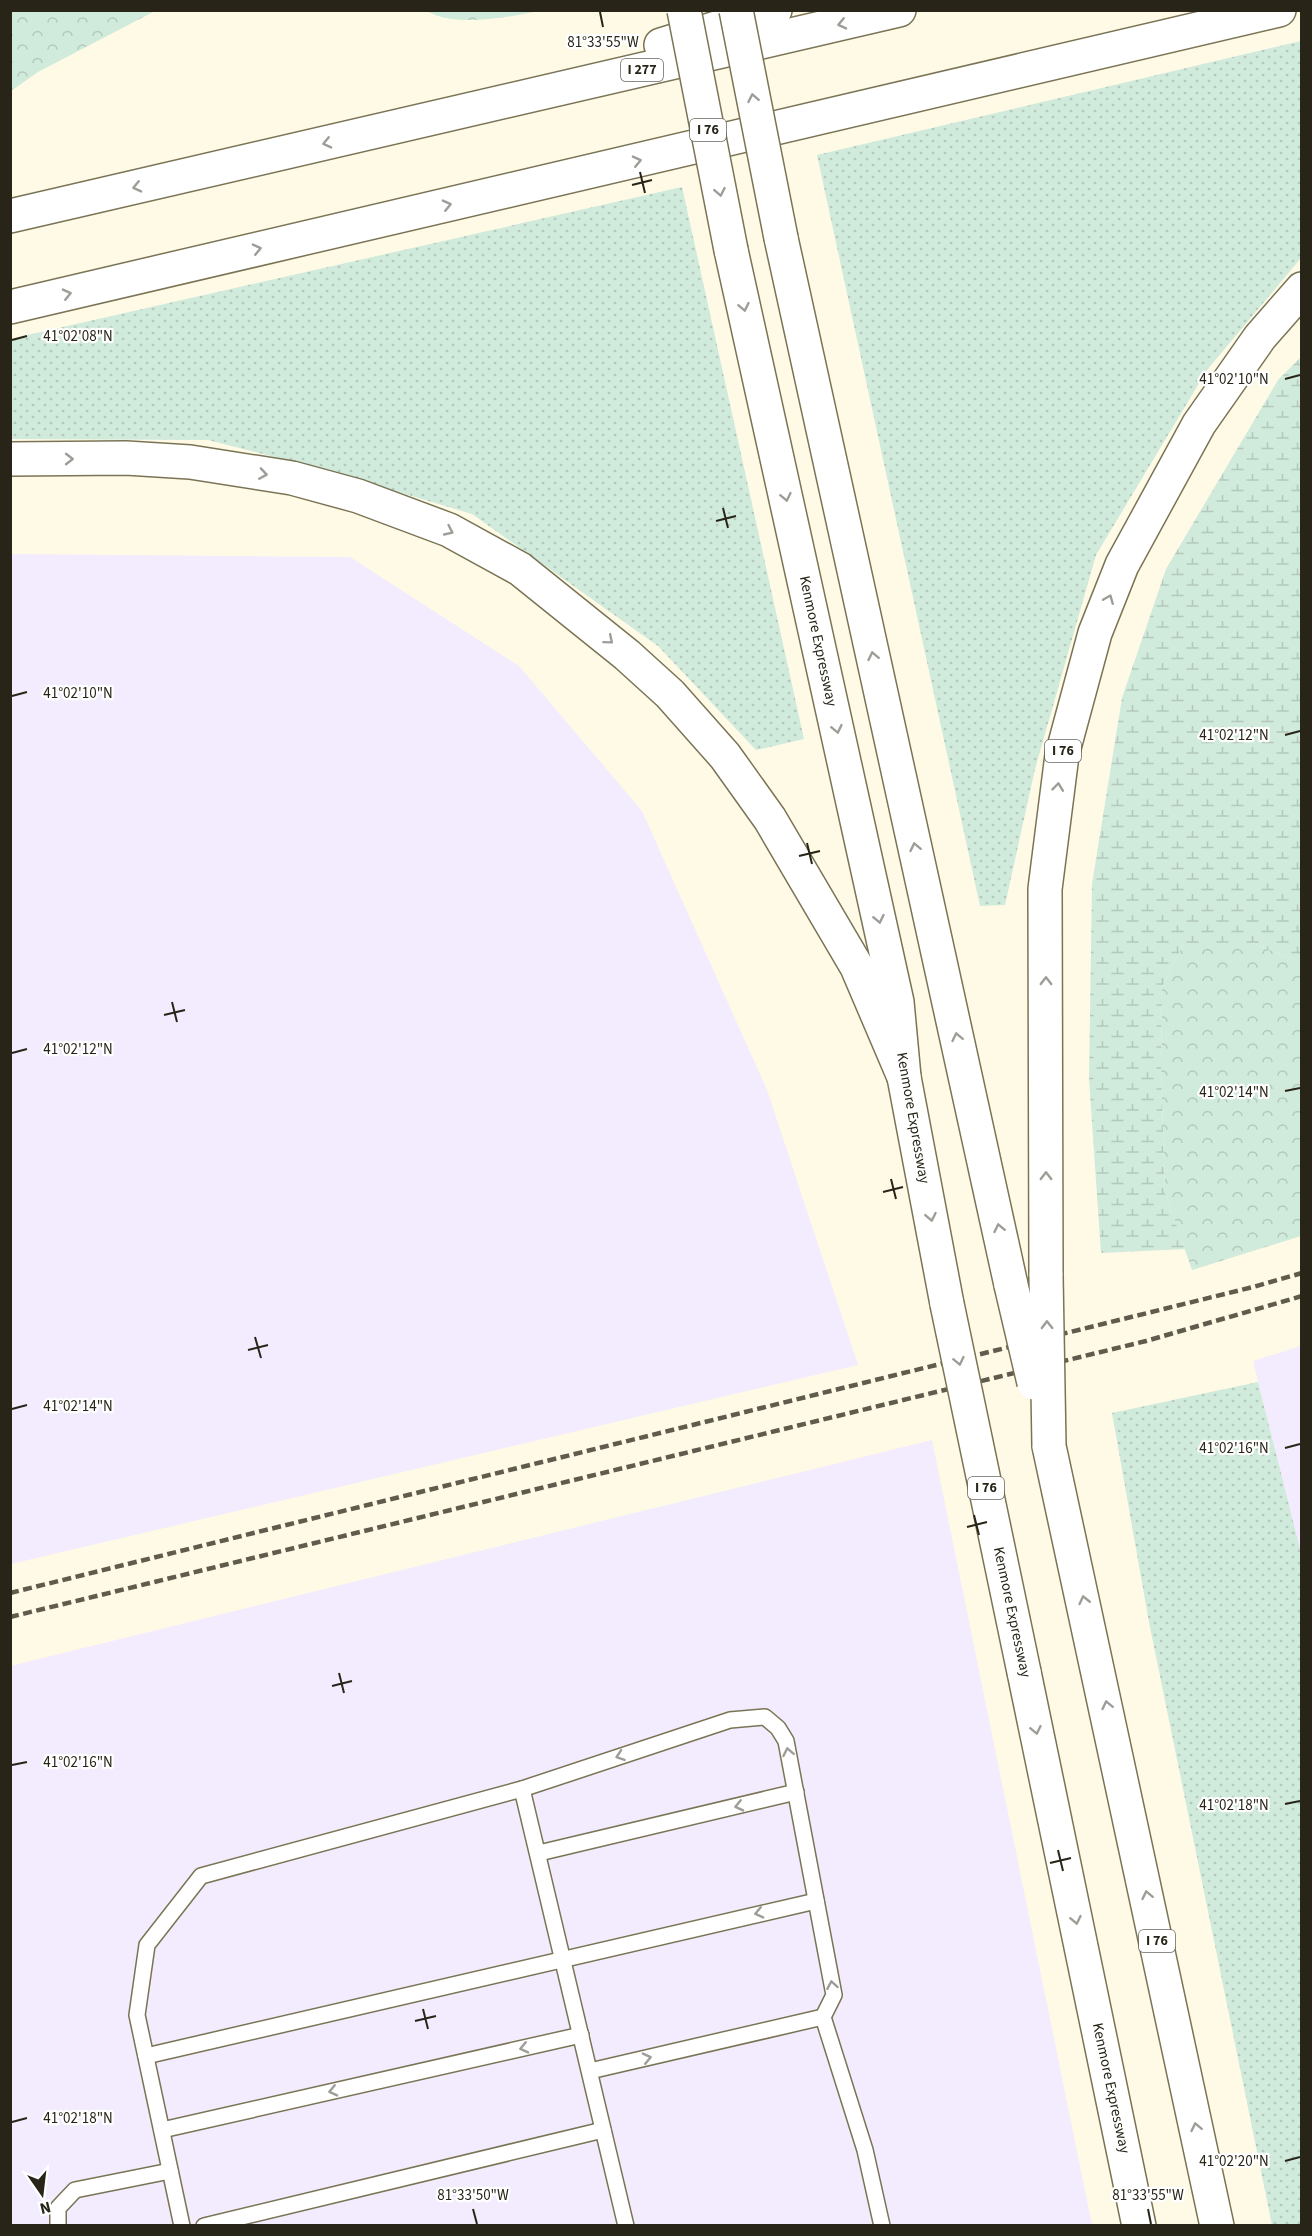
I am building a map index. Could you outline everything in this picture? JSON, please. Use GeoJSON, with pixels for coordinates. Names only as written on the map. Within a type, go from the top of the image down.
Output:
{"type":"FeatureCollection","features":[{"type":"Feature","properties":{"kind":"highway","name":"Kenmore Expressway"},"geometry":{"type":"LineString","coordinates":[[684,10],[732,250],[897,1002],[904,1077],[947,1304],[1139,2226]]}},
{"type":"Feature","properties":{"kind":"highway"},"geometry":{"type":"LineString","coordinates":[[736,10],[781,238],[1011,1285],[1049,1446]]}},
{"type":"Feature","properties":{"kind":"highway"},"geometry":{"type":"LineString","coordinates":[[384,130],[775,10]]}},
{"type":"Feature","properties":{"kind":"highway","name":"I 277"},"geometry":{"type":"LineString","coordinates":[[10,216],[900,10]]}},
{"type":"Feature","properties":{"kind":"highway"},"geometry":{"type":"LineString","coordinates":[[10,307],[1279,10]]}},
{"type":"Feature","properties":{"kind":"highway","name":"I 76"},"geometry":{"type":"LineString","coordinates":[[1217,2226],[1049,1446],[1046,1276],[1046,889],[1062,755],[1095,633],[1122,565],[1199,424],[1260,337],[1302,289]]}},
{"type":"Feature","properties":{"kind":"highway"},"geometry":{"type":"LineString","coordinates":[[10,459],[126,459],[179,462],[292,478],[358,496],[449,530],[520,569],[563,602],[670,694],[725,756],[770,819],[857,967],[904,1077]]}},
{"type":"Feature","properties":{"kind":"lane"},"geometry":{"type":"LineString","coordinates":[[182,2226],[137,2015],[147,1945],[201,1876],[522,1789],[730,1720],[765,1717],[778,1728],[786,1741],[834,1995],[823,2017],[865,2150],[882,2226]]}},
{"type":"Feature","properties":{"kind":"lane"},"geometry":{"type":"LineString","coordinates":[[522,1789],[626,2226]]}},
{"type":"Feature","properties":{"kind":"lane"},"geometry":{"type":"LineString","coordinates":[[539,1853],[796,1792]]}},
{"type":"Feature","properties":{"kind":"lane"},"geometry":{"type":"LineString","coordinates":[[146,2056],[816,1901]]}},
{"type":"Feature","properties":{"kind":"lane"},"geometry":{"type":"LineString","coordinates":[[590,2071],[823,2017]]}},
{"type":"Feature","properties":{"kind":"lane"},"geometry":{"type":"LineString","coordinates":[[162,2130],[580,2035]]}},
{"type":"Feature","properties":{"kind":"lane"},"geometry":{"type":"LineString","coordinates":[[204,2226],[603,2130]]}},
{"type":"Feature","properties":{"kind":"lane"},"geometry":{"type":"LineString","coordinates":[[58,2226],[58,2208],[75,2190],[171,2171]]}},
{"type":"Feature","properties":{"kind":"shaded area"},"geometry":{"type":"Polygon","coordinates":[[[11,554],[350,557],[519,666],[642,811],[767,1090],[858,1365],[11,1564],[11,554]]]}},
{"type":"Feature","properties":{"kind":"shaded area"},"geometry":{"type":"Polygon","coordinates":[[[1302,1346],[1301,1557],[1253,1361],[1302,1346]]]}},
{"type":"Feature","properties":{"kind":"shaded area"},"geometry":{"type":"Polygon","coordinates":[[[932,1440],[1092,2225],[11,2225],[10,1666],[932,1440]]]}},
{"type":"Feature","properties":{"kind":"green space"},"geometry":{"type":"Polygon","coordinates":[[[11,10],[155,11],[38,72],[11,91],[11,10]]]}},
{"type":"Feature","properties":{"kind":"green space"},"geometry":{"type":"Polygon","coordinates":[[[427,11],[539,11],[482,20],[466,20],[438,16],[427,11]]]}},
{"type":"Feature","properties":{"kind":"green space"},"geometry":{"type":"Polygon","coordinates":[[[1301,41],[1301,258],[1207,370],[1096,555],[1035,769],[1005,905],[980,906],[817,155],[1301,41]]]}},
{"type":"Feature","properties":{"kind":"green space"},"geometry":{"type":"Polygon","coordinates":[[[682,187],[804,739],[756,750],[658,646],[472,514],[325,470],[208,440],[11,439],[10,339],[682,187]]]}},
{"type":"Feature","properties":{"kind":"green space"},"geometry":{"type":"Polygon","coordinates":[[[1301,357],[1301,962],[1252,943],[1184,943],[1162,987],[1161,1068],[1165,1193],[1185,1249],[1101,1253],[1089,1079],[1092,884],[1122,698],[1166,569],[1278,380],[1301,357]]]}},
{"type":"Feature","properties":{"kind":"green space"},"geometry":{"type":"Polygon","coordinates":[[[1184,943],[1252,943],[1301,962],[1301,1236],[1192,1270],[1165,1193],[1161,1068],[1162,987],[1184,943]]]}},
{"type":"Feature","properties":{"kind":"green space"},"geometry":{"type":"Polygon","coordinates":[[[1258,1382],[1302,1557],[1301,2225],[1272,2225],[1149,1622],[1112,1413],[1258,1382]]]}},
{"type":"Feature","properties":{"kind":"railway"},"geometry":{"type":"LineString","coordinates":[[10,1593],[1253,1287],[1302,1273]]}},
{"type":"Feature","properties":{"kind":"railway"},"geometry":{"type":"LineString","coordinates":[[10,1617],[1146,1341],[1302,1296]]}}]}
